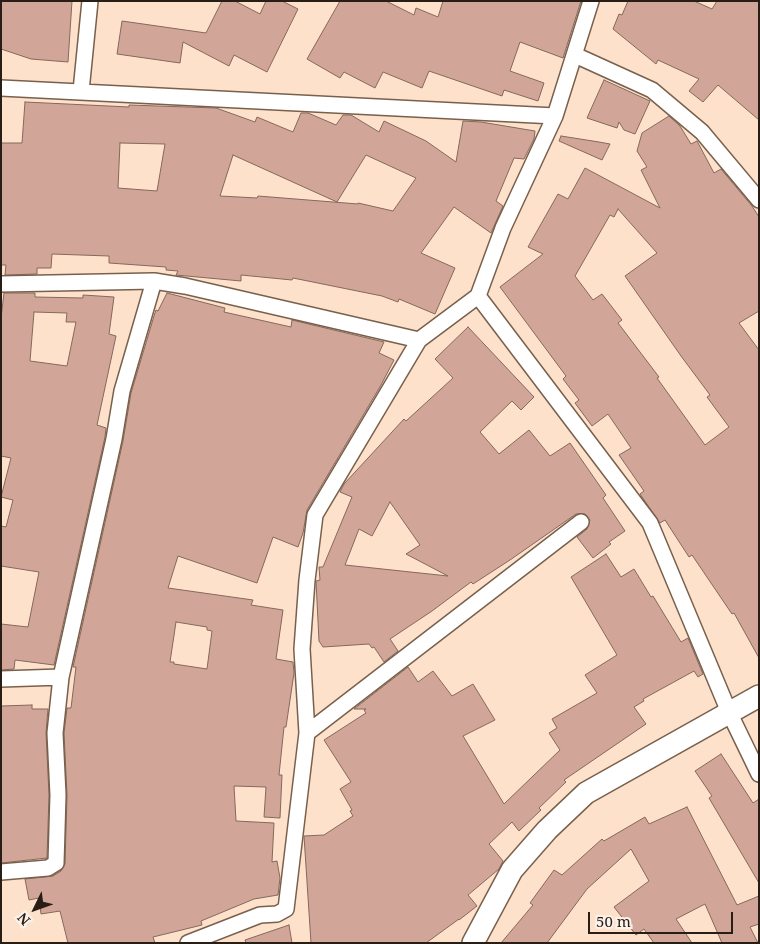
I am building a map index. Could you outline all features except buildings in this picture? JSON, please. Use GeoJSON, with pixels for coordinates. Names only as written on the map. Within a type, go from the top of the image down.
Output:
{"type":"FeatureCollection","features":[{"type":"Feature","properties":{"kind":"main road"},"geometry":{"type":"LineString","coordinates":[[473,943],[512,870],[546,830],[586,794],[759,696]]}},
{"type":"Feature","properties":{"kind":"street"},"geometry":{"type":"LineString","coordinates":[[81,91],[90,1]]}},
{"type":"Feature","properties":{"kind":"street"},"geometry":{"type":"LineString","coordinates":[[188,943],[260,914],[276,914],[286,909],[307,733],[302,649],[307,580],[315,515],[419,340],[478,296],[503,228],[555,116],[591,1]]}},
{"type":"Feature","properties":{"kind":"street"},"geometry":{"type":"LineString","coordinates":[[575,55],[652,90],[702,132],[759,200]]}},
{"type":"Feature","properties":{"kind":"street"},"geometry":{"type":"LineString","coordinates":[[1,88],[555,116]]}},
{"type":"Feature","properties":{"kind":"street"},"geometry":{"type":"LineString","coordinates":[[1,284],[154,280],[419,340]]}},
{"type":"Feature","properties":{"kind":"street"},"geometry":{"type":"LineString","coordinates":[[1,872],[48,868],[56,863],[58,795],[55,733],[62,677],[114,439],[122,391],[154,280]]}},
{"type":"Feature","properties":{"kind":"street"},"geometry":{"type":"LineString","coordinates":[[478,296],[650,523],[729,712],[759,774]]}},
{"type":"Feature","properties":{"kind":"street"},"geometry":{"type":"LineString","coordinates":[[307,733],[581,522]]}},
{"type":"Feature","properties":{"kind":"street"},"geometry":{"type":"LineString","coordinates":[[1,679],[62,677]]}}]}
